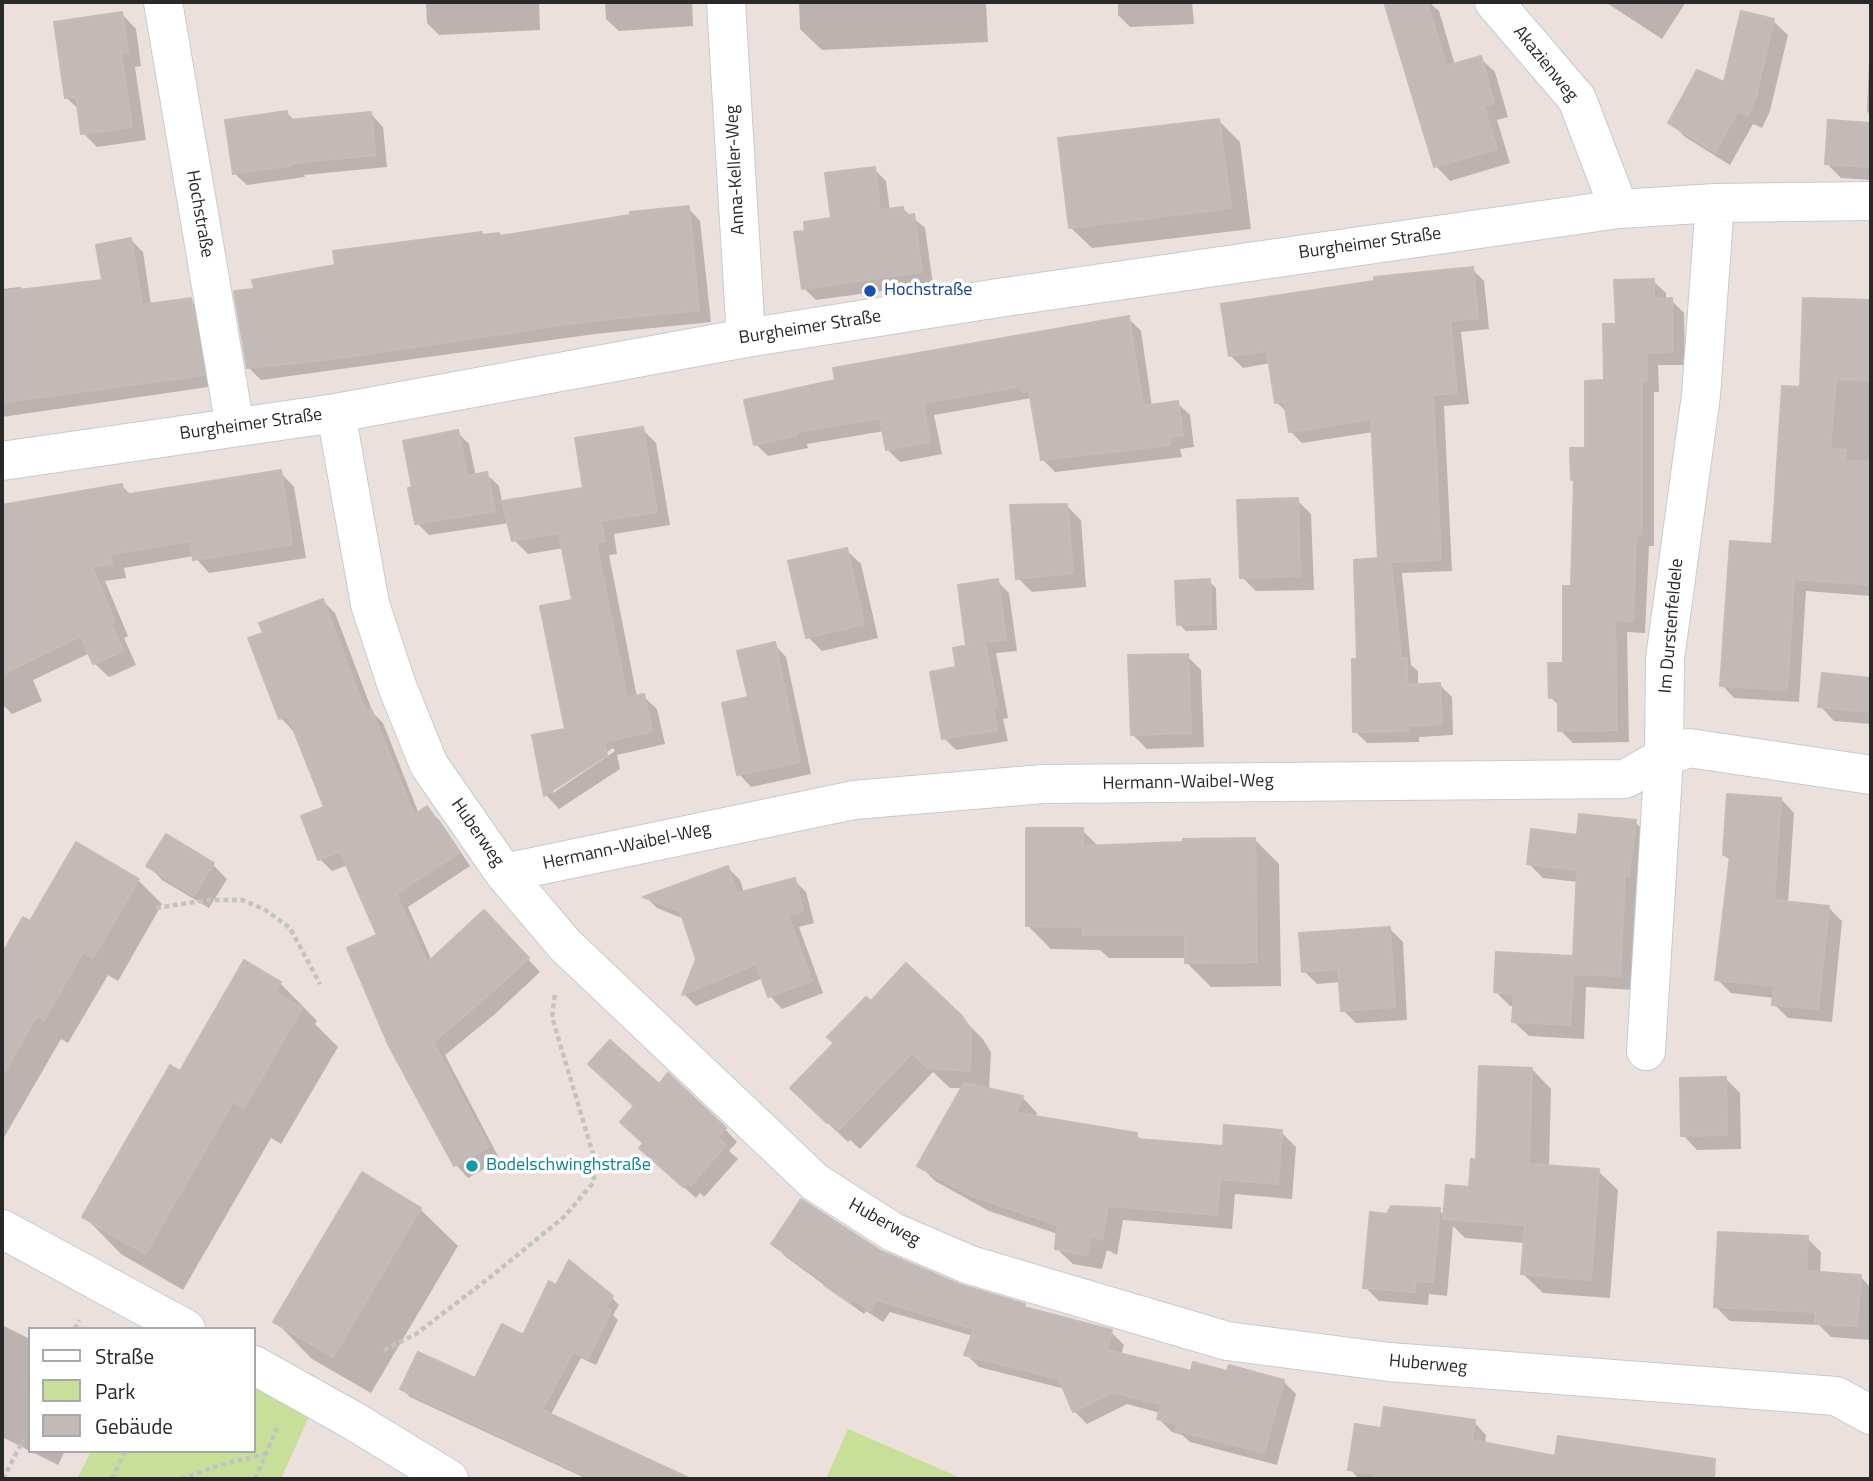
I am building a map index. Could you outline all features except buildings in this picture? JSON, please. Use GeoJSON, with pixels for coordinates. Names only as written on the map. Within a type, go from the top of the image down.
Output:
{"type":"FeatureCollection","features":[{"type":"Feature","properties":{"kind":"street","name":"Hochstraße"},"geometry":{"type":"LineString","coordinates":[[163,2],[235,427]]}},
{"type":"Feature","properties":{"kind":"street","name":"Anna-Keller-Weg"},"geometry":{"type":"LineString","coordinates":[[726,2],[746,338]]}},
{"type":"Feature","properties":{"kind":"street","name":"Akazienweg"},"geometry":{"type":"LineString","coordinates":[[1494,2],[1577,99],[1619,209]]}},
{"type":"Feature","properties":{"kind":"street","name":"Burgheimer Straße"},"geometry":{"type":"LineString","coordinates":[[2,461],[336,413],[746,338],[998,298],[1619,209],[1715,203],[1871,201]]}},
{"type":"Feature","properties":{"kind":"street","name":"Im Durstenfeldele"},"geometry":{"type":"LineString","coordinates":[[1646,1051],[1664,757],[1665,659],[1701,395],[1715,203]]}},
{"type":"Feature","properties":{"kind":"street","name":"Huberweg"},"geometry":{"type":"LineString","coordinates":[[336,413],[370,604],[397,686],[429,765],[504,873],[565,946],[815,1182],[893,1232],[970,1265],[1227,1341],[1390,1362],[1836,1396],[1871,1415]]}},
{"type":"Feature","properties":{"kind":"street","name":"Hermann-Waibel-Weg"},"geometry":{"type":"LineString","coordinates":[[504,873],[854,800],[1042,784],[1625,779],[1664,757],[1689,748],[1871,775]]}},
{"type":"Feature","properties":{"kind":"street"},"geometry":{"type":"LineString","coordinates":[[2,1229],[182,1327]]}},
{"type":"Feature","properties":{"kind":"street"},"geometry":{"type":"LineString","coordinates":[[256,1365],[295,1386],[435,1475]]}},
{"type":"Feature","properties":{"kind":"path"},"geometry":{"type":"LineString","coordinates":[[156,908],[207,900],[242,900],[264,909],[290,928],[320,984]]}},
{"type":"Feature","properties":{"kind":"path"},"geometry":{"type":"LineString","coordinates":[[384,1350],[416,1334],[489,1278],[564,1217],[593,1183],[596,1164],[552,1017],[565,946]]}},
{"type":"Feature","properties":{"kind":"path"},"geometry":{"type":"LineString","coordinates":[[255,1479],[295,1386]]}},
{"type":"Feature","properties":{"kind":"path"},"geometry":{"type":"LineString","coordinates":[[3,1479],[23,1440]]}},
{"type":"Feature","properties":{"kind":"path"},"geometry":{"type":"LineString","coordinates":[[111,1479],[124,1453]]}},
{"type":"Feature","properties":{"kind":"path"},"geometry":{"type":"LineString","coordinates":[[181,1479],[223,1464],[266,1454]]}},
{"type":"Feature","properties":{"kind":"green space"},"geometry":{"type":"Polygon","coordinates":[[[256,1382],[311,1412],[281,1479],[77,1479],[90,1453],[256,1453],[256,1382]]]}},
{"type":"Feature","properties":{"kind":"green space"},"geometry":{"type":"Polygon","coordinates":[[[848,1429],[963,1479],[826,1479],[848,1429]]]}},
{"type":"Feature","properties":{"kind":"place","name":"Hochstraße"},"geometry":{"type":"Point","coordinates":[870,291]}},
{"type":"Feature","properties":{"kind":"place","name":"Bodelschwinghstraße"},"geometry":{"type":"Point","coordinates":[472,1166]}}]}
